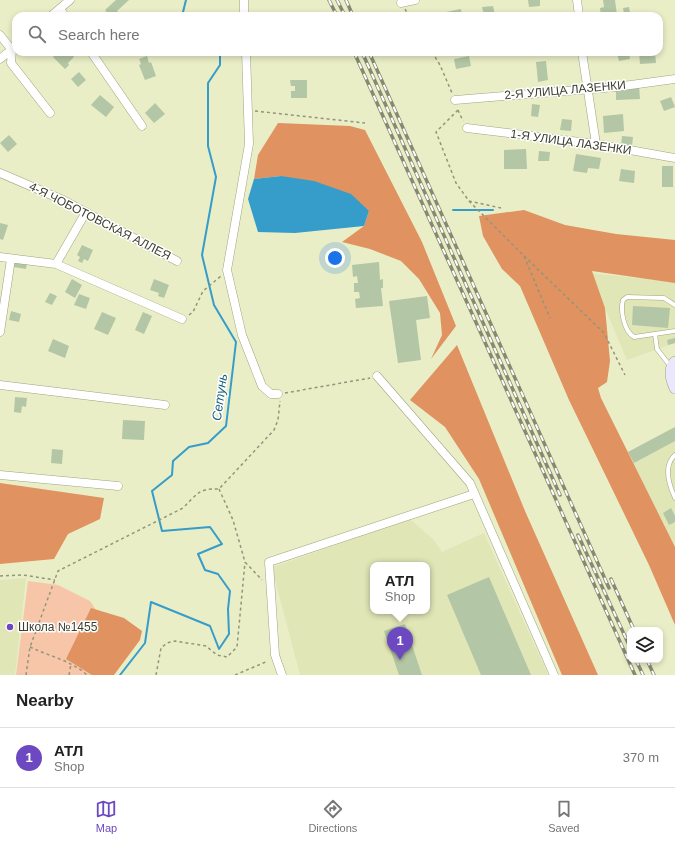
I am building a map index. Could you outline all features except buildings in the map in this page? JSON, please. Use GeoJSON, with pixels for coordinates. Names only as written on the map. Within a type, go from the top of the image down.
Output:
{"type":"FeatureCollection","features":[{"type":"Feature","properties":{"kind":"street"},"geometry":{"type":"LineString","coordinates":[[62,12],[70,0]]}},
{"type":"Feature","properties":{"kind":"street"},"geometry":{"type":"LineString","coordinates":[[244,0],[244,12]]}},
{"type":"Feature","properties":{"kind":"street"},"geometry":{"type":"LineString","coordinates":[[401,3],[415,0]]}},
{"type":"Feature","properties":{"kind":"street"},"geometry":{"type":"LineString","coordinates":[[577,0],[578,12]]}},
{"type":"Feature","properties":{"kind":"street"},"geometry":{"type":"LineString","coordinates":[[0,35],[12,46]]}},
{"type":"Feature","properties":{"kind":"street"},"geometry":{"type":"LineString","coordinates":[[0,59],[12,50]]}},
{"type":"Feature","properties":{"kind":"street"},"geometry":{"type":"LineString","coordinates":[[12,56],[11,63],[50,113]]}},
{"type":"Feature","properties":{"kind":"street"},"geometry":{"type":"LineString","coordinates":[[94,56],[142,126]]}},
{"type":"Feature","properties":{"kind":"street"},"geometry":{"type":"LineString","coordinates":[[246,56],[249,144],[227,270],[242,335],[262,386],[271,394],[278,394]]}},
{"type":"Feature","properties":{"kind":"street"},"geometry":{"type":"LineString","coordinates":[[582,56],[586,89],[596,144]]}},
{"type":"Feature","properties":{"kind":"street","name":"2-Я УЛИЦА ЛАЗЕНКИ"},"geometry":{"type":"LineString","coordinates":[[455,100],[586,89],[675,79]]}},
{"type":"Feature","properties":{"kind":"street","name":"1-Я УЛИЦА ЛАЗЕНКИ"},"geometry":{"type":"LineString","coordinates":[[467,128],[596,144],[675,158]]}},
{"type":"Feature","properties":{"kind":"street","name":"4-Я ЧОБОТОВСКАЯ АЛЛЕЯ"},"geometry":{"type":"LineString","coordinates":[[0,173],[86,212],[177,261]]}},
{"type":"Feature","properties":{"kind":"street"},"geometry":{"type":"LineString","coordinates":[[56,264],[86,212]]}},
{"type":"Feature","properties":{"kind":"street"},"geometry":{"type":"LineString","coordinates":[[0,257],[56,264],[182,319]]}},
{"type":"Feature","properties":{"kind":"street"},"geometry":{"type":"LineString","coordinates":[[0,332],[11,259]]}},
{"type":"Feature","properties":{"kind":"street"},"geometry":{"type":"LineString","coordinates":[[673,365],[670,373],[675,388]]}},
{"type":"Feature","properties":{"kind":"street"},"geometry":{"type":"LineString","coordinates":[[377,376],[470,483],[554,675]]}},
{"type":"Feature","properties":{"kind":"street"},"geometry":{"type":"LineString","coordinates":[[0,385],[165,405]]}},
{"type":"Feature","properties":{"kind":"street"},"geometry":{"type":"LineString","coordinates":[[0,476],[118,486]]}},
{"type":"Feature","properties":{"kind":"street"},"geometry":{"type":"LineString","coordinates":[[282,675],[276,658],[269,562],[474,494]]}},
{"type":"Feature","properties":{"kind":"lane"},"geometry":{"type":"LineString","coordinates":[[675,305],[664,298],[626,297],[623,300],[622,311],[627,330],[634,337],[675,331]]}},
{"type":"Feature","properties":{"kind":"lane"},"geometry":{"type":"LineString","coordinates":[[655,334],[657,349],[673,365]]}},
{"type":"Feature","properties":{"kind":"lane"},"geometry":{"type":"LineString","coordinates":[[675,455],[671,459],[668,469],[675,498]]}},
{"type":"Feature","properties":{"kind":"path"},"geometry":{"type":"LineString","coordinates":[[434,56],[440,65],[467,128]]}},
{"type":"Feature","properties":{"kind":"path"},"geometry":{"type":"LineString","coordinates":[[458,110],[436,132],[456,183],[477,210],[604,333],[625,375]]}},
{"type":"Feature","properties":{"kind":"path"},"geometry":{"type":"LineString","coordinates":[[248,111],[365,123]]}},
{"type":"Feature","properties":{"kind":"path"},"geometry":{"type":"LineString","coordinates":[[469,201],[501,208]]}},
{"type":"Feature","properties":{"kind":"path"},"geometry":{"type":"LineString","coordinates":[[524,256],[550,318]]}},
{"type":"Feature","properties":{"kind":"path"},"geometry":{"type":"LineString","coordinates":[[182,319],[193,312],[203,292],[218,281]]}},
{"type":"Feature","properties":{"kind":"path"},"geometry":{"type":"LineString","coordinates":[[26,675],[30,647],[58,570],[183,508],[196,494],[204,489],[219,489],[274,430],[278,420],[281,404],[278,394],[377,376]]}},
{"type":"Feature","properties":{"kind":"path"},"geometry":{"type":"LineString","coordinates":[[156,675],[161,648],[167,643],[175,641],[206,646],[217,655],[227,657],[236,646],[245,562],[234,520],[219,489]]}},
{"type":"Feature","properties":{"kind":"path"},"geometry":{"type":"LineString","coordinates":[[245,562],[270,588]]}},
{"type":"Feature","properties":{"kind":"path"},"geometry":{"type":"LineString","coordinates":[[0,576],[23,575],[54,580]]}},
{"type":"Feature","properties":{"kind":"path"},"geometry":{"type":"LineString","coordinates":[[30,647],[50,657],[71,664],[87,675]]}},
{"type":"Feature","properties":{"kind":"path"},"geometry":{"type":"LineString","coordinates":[[235,675],[239,672],[276,658]]}},
{"type":"Feature","properties":{"kind":"path"},"geometry":{"type":"LineString","coordinates":[[69,675],[71,664]]}},
{"type":"Feature","properties":{"kind":"shaded area"},"geometry":{"type":"Polygon","coordinates":[[[278,123],[350,126],[365,130],[422,242],[456,326],[431,359],[442,335],[440,313],[419,279],[401,261],[370,249],[342,242],[364,226],[369,211],[281,176],[254,179],[258,155],[278,123]]]}},
{"type":"Feature","properties":{"kind":"shaded area"},"geometry":{"type":"Polygon","coordinates":[[[524,210],[565,225],[616,234],[675,240],[675,283],[592,271],[605,308],[610,361],[607,382],[598,388],[601,398],[675,547],[675,625],[649,565],[569,400],[520,286],[502,269],[483,236],[479,216],[524,210]]]}},
{"type":"Feature","properties":{"kind":"shaded area"},"geometry":{"type":"Polygon","coordinates":[[[590,273],[675,282],[675,343],[627,360],[590,273]]]}},
{"type":"Feature","properties":{"kind":"shaded area"},"geometry":{"type":"Polygon","coordinates":[[[457,345],[525,511],[598,675],[562,675],[479,479],[445,427],[410,400],[457,345]]]}},
{"type":"Feature","properties":{"kind":"shaded area"},"geometry":{"type":"Polygon","coordinates":[[[675,427],[675,548],[628,452],[675,427]]]}},
{"type":"Feature","properties":{"kind":"shaded area"},"geometry":{"type":"Polygon","coordinates":[[[0,483],[104,498],[100,519],[68,534],[54,559],[0,564],[0,483]]]}},
{"type":"Feature","properties":{"kind":"shaded area"},"geometry":{"type":"Polygon","coordinates":[[[410,519],[434,540],[442,552],[484,533],[548,675],[300,675],[273,572],[273,567],[410,519]]]}},
{"type":"Feature","properties":{"kind":"shaded area","name":"Школа №1455"},"geometry":{"type":"Polygon","coordinates":[[[26,578],[15,675],[0,675],[0,580],[26,578]]]}},
{"type":"Feature","properties":{"kind":"shaded area"},"geometry":{"type":"Polygon","coordinates":[[[28,581],[58,585],[90,601],[125,654],[111,675],[16,675],[28,581]]]}},
{"type":"Feature","properties":{"kind":"shaded area"},"geometry":{"type":"Polygon","coordinates":[[[91,608],[124,618],[142,631],[140,640],[114,675],[92,675],[66,659],[91,608]]]}},
{"type":"Feature","properties":{"kind":"water"},"geometry":{"type":"Polygon","coordinates":[[[281,176],[314,181],[351,194],[369,211],[364,226],[295,233],[258,232],[248,199],[254,179],[281,176]]]}},
{"type":"Feature","properties":{"kind":"waterway","name":"Сетунь"},"geometry":{"type":"LineString","coordinates":[[183,12],[186,0]]}},
{"type":"Feature","properties":{"kind":"waterway","name":"Сетунь"},"geometry":{"type":"LineString","coordinates":[[120,675],[145,643],[151,602],[210,626],[219,649],[229,634],[228,609],[230,591],[218,574],[205,570],[198,554],[222,544],[210,527],[162,531],[152,491],[172,475],[173,461],[189,447],[208,443],[226,426],[236,342],[214,305],[202,255],[216,177],[208,146],[208,83],[220,65],[220,56]]}},
{"type":"Feature","properties":{"kind":"waterway"},"geometry":{"type":"LineString","coordinates":[[453,210],[493,210]]}},
{"type":"Feature","properties":{"kind":"railway"},"geometry":{"type":"LineString","coordinates":[[329,0],[335,12]]}},
{"type":"Feature","properties":{"kind":"railway"},"geometry":{"type":"LineString","coordinates":[[337,0],[343,12]]}},
{"type":"Feature","properties":{"kind":"railway"},"geometry":{"type":"LineString","coordinates":[[346,0],[351,12]]}},
{"type":"Feature","properties":{"kind":"railway"},"geometry":{"type":"LineString","coordinates":[[356,56],[635,675]]}},
{"type":"Feature","properties":{"kind":"railway"},"geometry":{"type":"LineString","coordinates":[[364,56],[560,495]]}},
{"type":"Feature","properties":{"kind":"railway"},"geometry":{"type":"LineString","coordinates":[[371,56],[609,588]]}},
{"type":"Feature","properties":{"kind":"railway"},"geometry":{"type":"LineString","coordinates":[[578,535],[627,641]]}},
{"type":"Feature","properties":{"kind":"railway"},"geometry":{"type":"LineString","coordinates":[[611,579],[633,627]]}},
{"type":"Feature","properties":{"kind":"railway"},"geometry":{"type":"LineString","coordinates":[[637,663],[643,675]]}},
{"type":"Feature","properties":{"kind":"railway"},"geometry":{"type":"LineString","coordinates":[[648,663],[654,675]]}},
{"type":"Feature","properties":{"kind":"place","name":"Школа №1455"},"geometry":{"type":"Point","coordinates":[10,627]}},
{"type":"Feature","properties":{"kind":"place","name":"АТЛ"},"geometry":{"type":"Point","coordinates":[400,660]}}]}
